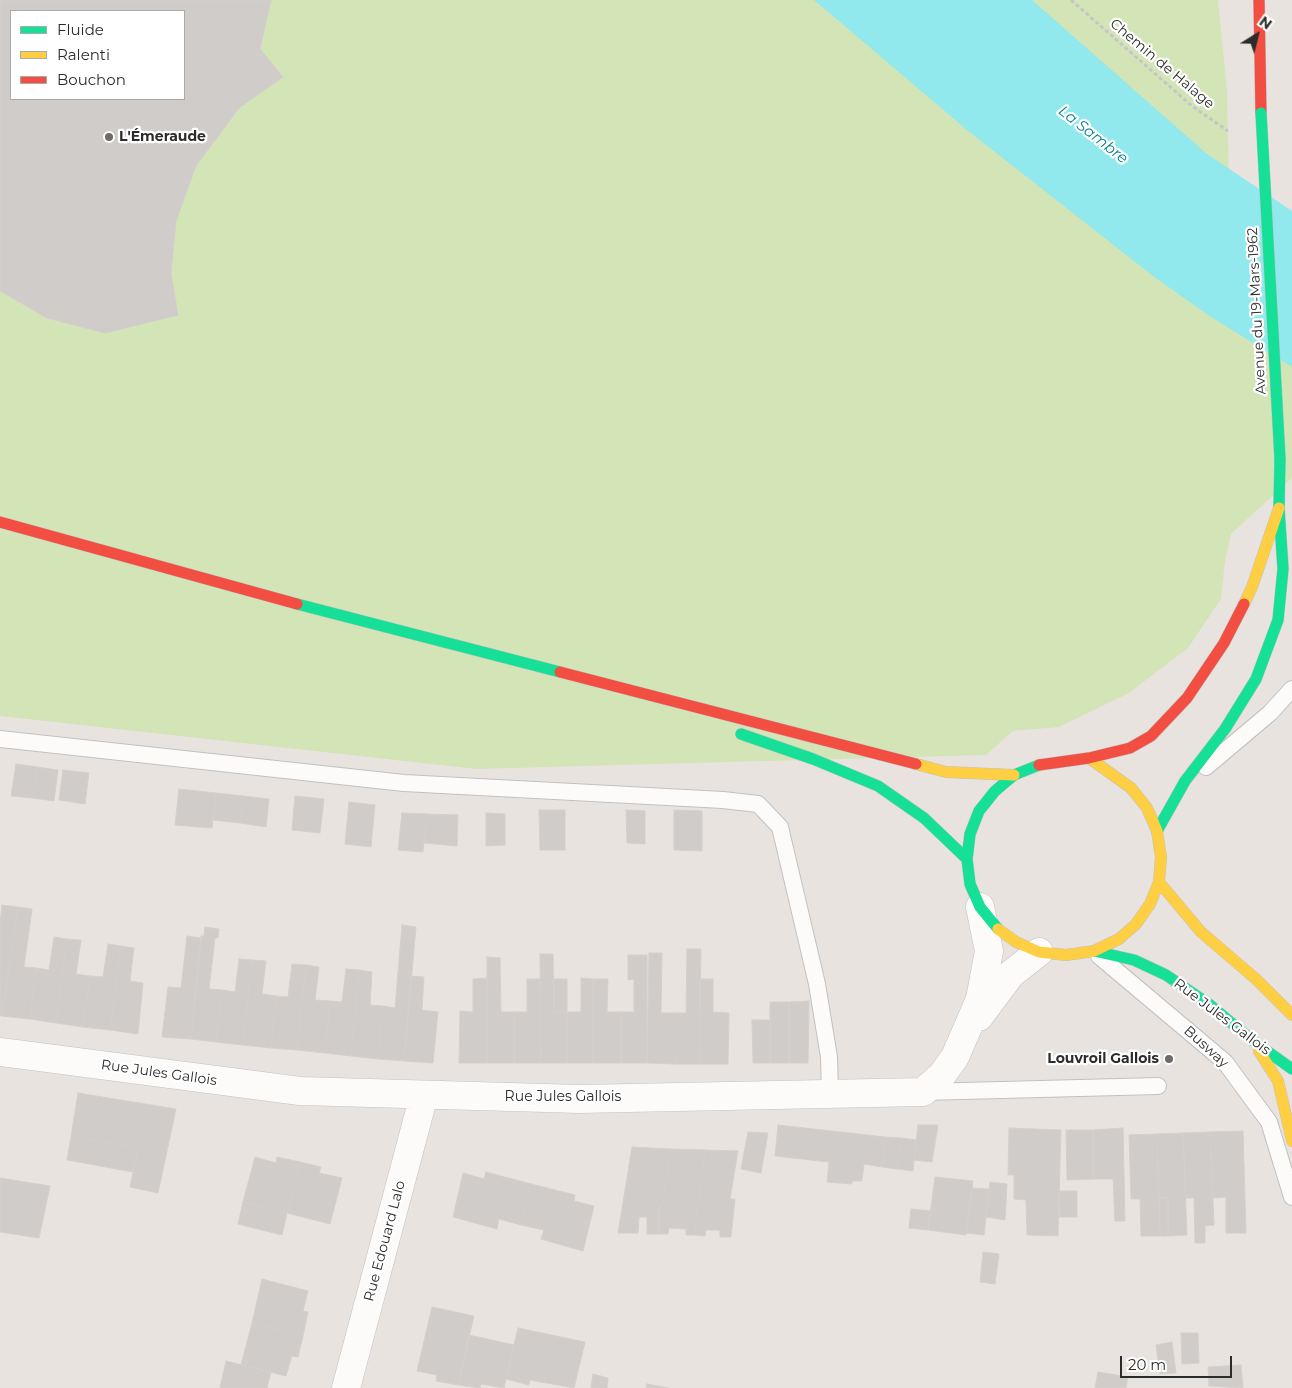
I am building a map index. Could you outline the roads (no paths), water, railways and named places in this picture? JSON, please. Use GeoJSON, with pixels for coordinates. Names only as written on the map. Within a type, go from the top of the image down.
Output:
{"type":"FeatureCollection","features":[{"type":"Feature","properties":{"kind":"main road","name":"Avenue du 19-Mars-1962"},"geometry":{"type":"LineString","coordinates":[[1259,0],[1260,112],[1280,459],[1279,508]]}},
{"type":"Feature","properties":{"kind":"main road"},"geometry":{"type":"LineString","coordinates":[[1089,758],[1131,788],[1147,808],[1157,831],[1161,857],[1159,882],[1150,904],[1136,924],[1118,939],[1094,951],[1066,955],[1039,952],[1016,942],[1002,932],[980,907],[970,884],[967,858],[970,834],[980,811],[995,791],[1014,775],[1037,765],[1089,758],[1130,748],[1151,736],[1187,698],[1224,643],[1244,603],[1279,508]]}},
{"type":"Feature","properties":{"kind":"main road"},"geometry":{"type":"LineString","coordinates":[[1157,831],[1185,781],[1225,730],[1256,679],[1278,620],[1283,569],[1279,508]]}},
{"type":"Feature","properties":{"kind":"main road"},"geometry":{"type":"LineString","coordinates":[[0,522],[243,590],[543,669],[764,723],[946,772],[1014,775]]}},
{"type":"Feature","properties":{"kind":"main road"},"geometry":{"type":"LineString","coordinates":[[543,669],[698,720]]}},
{"type":"Feature","properties":{"kind":"main road"},"geometry":{"type":"LineString","coordinates":[[726,729],[813,759],[878,786],[924,818],[967,858]]}},
{"type":"Feature","properties":{"kind":"main road"},"geometry":{"type":"LineString","coordinates":[[1159,882],[1201,932],[1257,980],[1292,1015]]}},
{"type":"Feature","properties":{"kind":"main road","name":"Rue Jules Gallois"},"geometry":{"type":"LineString","coordinates":[[1094,951],[1134,960],[1166,975],[1210,1005],[1253,1041],[1292,1069]]}},
{"type":"Feature","properties":{"kind":"main road"},"geometry":{"type":"LineString","coordinates":[[1253,1041],[1278,1081],[1292,1140]]}},
{"type":"Feature","properties":{"kind":"street"},"geometry":{"type":"LineString","coordinates":[[923,1092],[942,1075],[955,1057],[970,1027],[980,999],[989,951],[980,907]]}},
{"type":"Feature","properties":{"kind":"street"},"geometry":{"type":"LineString","coordinates":[[970,1027],[990,1004],[1011,974],[1039,952]]}},
{"type":"Feature","properties":{"kind":"street","name":"Rue Jules Gallois"},"geometry":{"type":"LineString","coordinates":[[0,1052],[300,1091],[580,1098],[923,1092]]}},
{"type":"Feature","properties":{"kind":"street","name":"Rue Edouard Lalo"},"geometry":{"type":"LineString","coordinates":[[346,1388],[424,1095]]}},
{"type":"Feature","properties":{"kind":"lane"},"geometry":{"type":"LineString","coordinates":[[1185,781],[1219,758],[1270,713],[1292,689]]}},
{"type":"Feature","properties":{"kind":"lane"},"geometry":{"type":"LineString","coordinates":[[0,739],[404,783],[723,800],[758,804],[780,826],[817,984],[829,1056],[830,1094]]}},
{"type":"Feature","properties":{"kind":"lane","name":"Busway"},"geometry":{"type":"LineString","coordinates":[[1094,951],[1225,1062],[1269,1122],[1292,1197]]}},
{"type":"Feature","properties":{"kind":"lane"},"geometry":{"type":"LineString","coordinates":[[923,1092],[1158,1086]]}},
{"type":"Feature","properties":{"kind":"water","name":"La Sambre"},"geometry":{"type":"Polygon","coordinates":[[[814,0],[1032,0],[1207,154],[1292,211],[1292,367],[1211,317],[1153,276],[967,130],[814,0]]]}},
{"type":"Feature","properties":{"kind":"place","name":"L'Émeraude"},"geometry":{"type":"Point","coordinates":[109,137]}},
{"type":"Feature","properties":{"kind":"place","name":"Louvroil Gallois"},"geometry":{"type":"Point","coordinates":[1169,1059]}}]}
